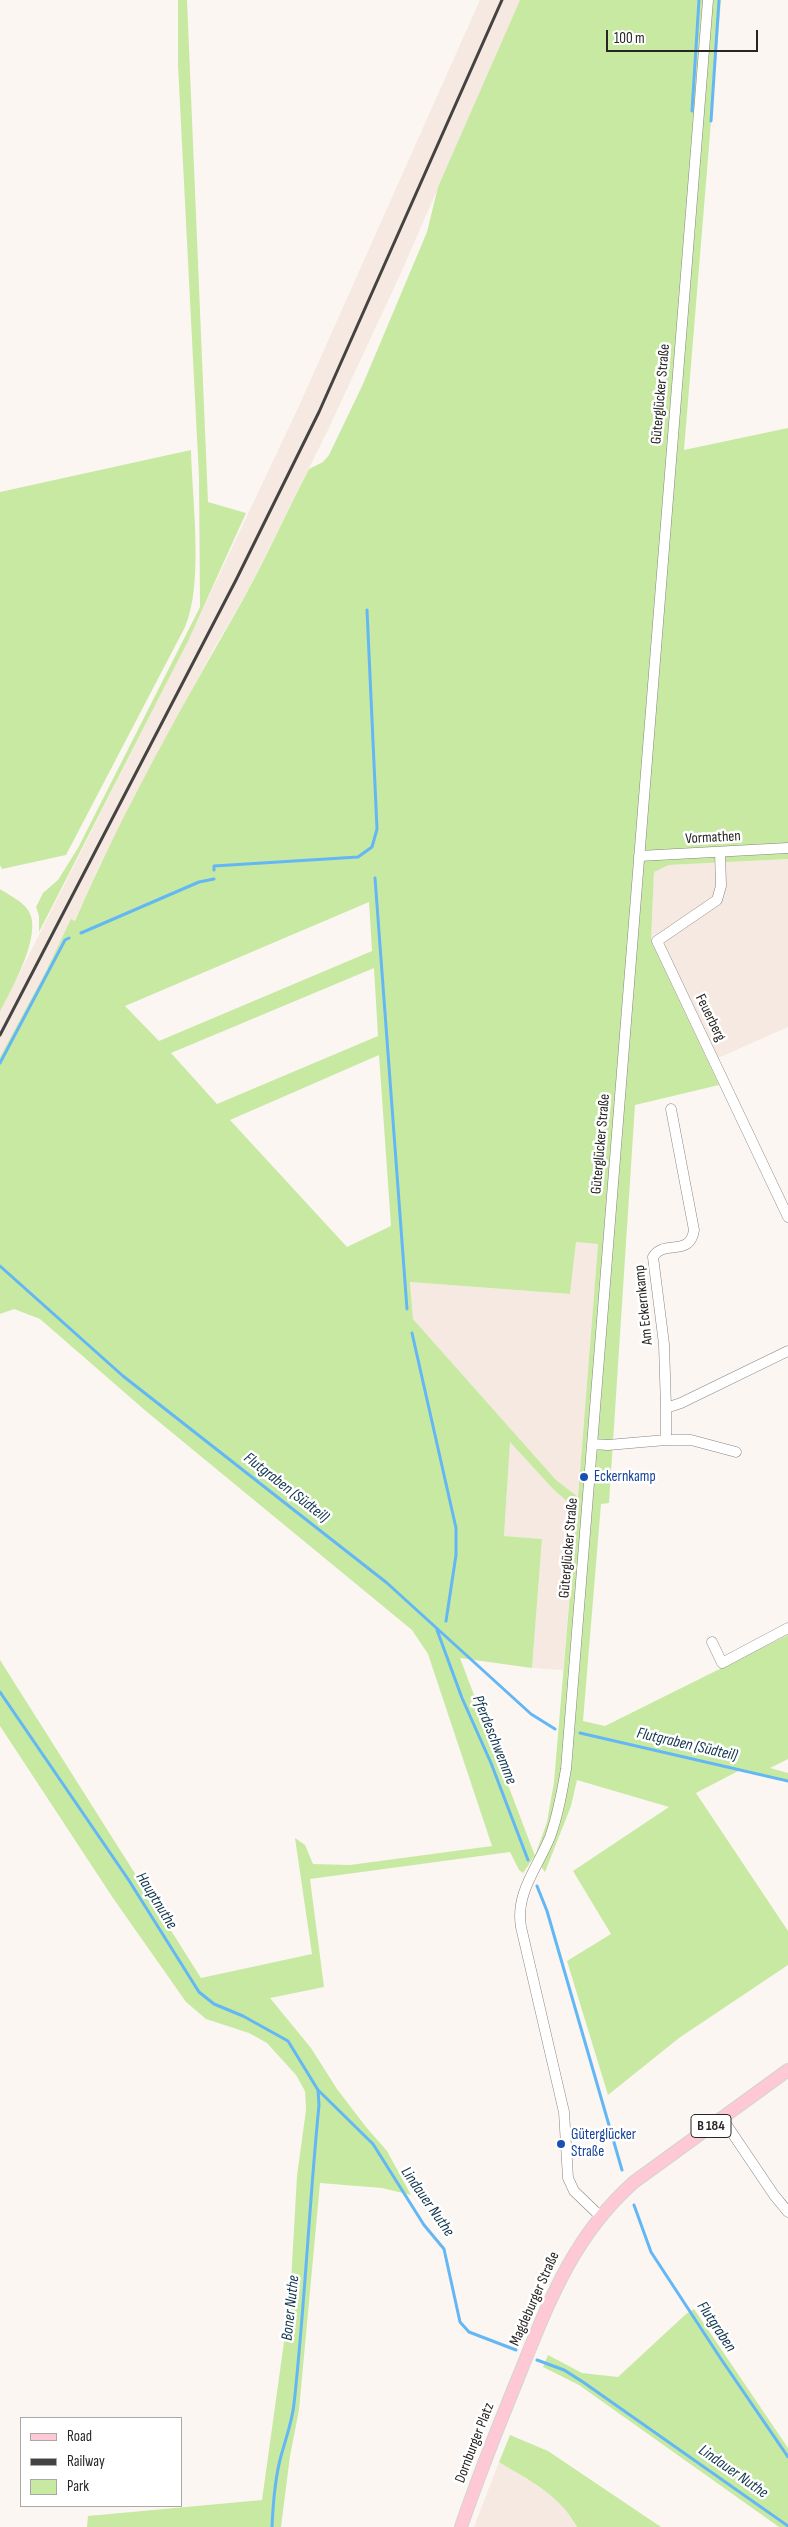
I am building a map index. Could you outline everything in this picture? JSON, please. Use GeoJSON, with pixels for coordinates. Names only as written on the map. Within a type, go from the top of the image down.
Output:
{"type":"FeatureCollection","features":[{"type":"Feature","properties":{"kind":"main road","name":"Magdeburger Straße"},"geometry":{"type":"LineString","coordinates":[[521,2371],[562,2273],[581,2241],[600,2216],[634,2182],[788,2070]]}},
{"type":"Feature","properties":{"kind":"main road","name":"Dornburger Platz"},"geometry":{"type":"LineString","coordinates":[[461,2527],[521,2371]]}},
{"type":"Feature","properties":{"kind":"street","name":"Güterglücker Straße"},"geometry":{"type":"LineString","coordinates":[[600,2216],[574,2192],[568,2178],[564,2112],[519,1916],[520,1901],[543,1853],[559,1803],[566,1769],[708,0]]}},
{"type":"Feature","properties":{"kind":"street","name":"Vormathen"},"geometry":{"type":"LineString","coordinates":[[639,856],[788,848]]}},
{"type":"Feature","properties":{"kind":"street","name":"Feuerberg"},"geometry":{"type":"LineString","coordinates":[[720,852],[722,886],[717,900],[657,942],[788,1217]]}},
{"type":"Feature","properties":{"kind":"street","name":"Am Eckernkamp"},"geometry":{"type":"LineString","coordinates":[[666,1440],[664,1344],[653,1257],[661,1250],[686,1245],[693,1237],[694,1230],[671,1109]]}},
{"type":"Feature","properties":{"kind":"street"},"geometry":{"type":"LineString","coordinates":[[666,1408],[681,1403],[788,1351]]}},
{"type":"Feature","properties":{"kind":"street"},"geometry":{"type":"LineString","coordinates":[[592,1444],[608,1445],[666,1440],[691,1440],[736,1452]]}},
{"type":"Feature","properties":{"kind":"street"},"geometry":{"type":"LineString","coordinates":[[712,1642],[722,1663],[788,1628]]}},
{"type":"Feature","properties":{"kind":"street"},"geometry":{"type":"LineString","coordinates":[[722,2118],[774,2195],[788,2212]]}},
{"type":"Feature","properties":{"kind":"shaded area"},"geometry":{"type":"Polygon","coordinates":[[[480,0],[520,0],[400,275],[327,432],[245,596],[213,650],[100,864],[74,922],[71,920],[0,1057],[0,1012],[221,571],[299,406],[480,0]]]}},
{"type":"Feature","properties":{"kind":"shaded area"},"geometry":{"type":"Polygon","coordinates":[[[788,859],[788,1027],[709,1062],[651,941],[654,872],[669,865],[788,859]]]}},
{"type":"Feature","properties":{"kind":"shaded area"},"geometry":{"type":"Polygon","coordinates":[[[576,1242],[598,1244],[578,1498],[556,1480],[413,1319],[410,1282],[570,1294],[576,1242]]]}},
{"type":"Feature","properties":{"kind":"shaded area"},"geometry":{"type":"Polygon","coordinates":[[[510,1441],[554,1490],[577,1510],[563,1670],[532,1668],[542,1539],[504,1536],[510,1441]]]}},
{"type":"Feature","properties":{"kind":"shaded area"},"geometry":{"type":"Polygon","coordinates":[[[499,2462],[548,2492],[561,2503],[577,2527],[474,2527],[499,2462]]]}},
{"type":"Feature","properties":{"kind":"green space"},"geometry":{"type":"Polygon","coordinates":[[[178,0],[187,0],[208,502],[246,513],[188,641],[39,932],[39,916],[36,907],[43,893],[58,880],[78,848],[200,607],[199,477],[178,65],[178,0]]]}},
{"type":"Feature","properties":{"kind":"green space"},"geometry":{"type":"Polygon","coordinates":[[[520,0],[721,0],[684,450],[788,428],[788,859],[669,865],[654,872],[651,941],[719,1085],[635,1105],[609,1503],[601,1504],[583,1721],[605,1726],[788,1635],[788,1759],[770,1768],[788,1773],[788,1780],[742,1769],[696,1793],[788,1931],[788,1965],[679,2038],[608,2095],[567,1961],[611,1934],[573,1871],[669,1807],[577,1780],[571,1806],[545,1872],[534,1857],[523,1873],[519,1870],[510,1852],[310,1879],[324,1987],[270,1998],[311,2048],[337,2089],[387,2151],[411,2195],[382,2188],[320,2183],[299,2410],[290,2456],[281,2527],[87,2527],[88,2516],[262,2500],[290,2299],[297,2176],[306,2110],[305,2091],[296,2075],[267,2043],[249,2033],[206,2019],[186,2002],[113,1898],[0,1726],[0,1660],[201,1978],[312,1954],[295,1838],[305,1845],[313,1864],[350,1865],[492,1846],[428,1654],[412,1630],[147,1412],[40,1319],[14,1309],[0,1314],[0,1057],[46,971],[71,919],[75,921],[113,838],[252,582],[309,469],[323,462],[329,455],[363,384],[427,232],[438,187],[520,0]],[[369,902],[125,1006],[159,1041],[372,951],[369,902]],[[374,968],[171,1053],[217,1104],[378,1036],[374,968]],[[379,1055],[230,1120],[347,1247],[391,1226],[379,1055]],[[576,1242],[570,1294],[410,1282],[413,1319],[556,1480],[578,1497],[598,1244],[576,1242]],[[510,1442],[504,1536],[542,1539],[532,1668],[460,1658],[535,1856],[547,1822],[554,1782],[577,1510],[554,1490],[510,1442]]]}},
{"type":"Feature","properties":{"kind":"green space"},"geometry":{"type":"Polygon","coordinates":[[[191,450],[196,565],[191,609],[185,627],[66,855],[2,869],[0,865],[0,492],[191,450]]]}},
{"type":"Feature","properties":{"kind":"green space"},"geometry":{"type":"Polygon","coordinates":[[[0,889],[19,901],[28,910],[32,920],[32,933],[18,976],[0,1012],[0,889]]]}},
{"type":"Feature","properties":{"kind":"green space"},"geometry":{"type":"Polygon","coordinates":[[[694,2309],[788,2448],[788,2527],[779,2527],[579,2385],[543,2367],[548,2355],[582,2373],[618,2377],[686,2314],[694,2309]]]}},
{"type":"Feature","properties":{"kind":"green space"},"geometry":{"type":"Polygon","coordinates":[[[510,2435],[548,2451],[661,2527],[577,2527],[570,2515],[543,2489],[499,2462],[510,2435]]]}},
{"type":"Feature","properties":{"kind":"waterway"},"geometry":{"type":"LineString","coordinates":[[692,111],[699,0]]}},
{"type":"Feature","properties":{"kind":"waterway"},"geometry":{"type":"LineString","coordinates":[[711,121],[719,0]]}},
{"type":"Feature","properties":{"kind":"waterway"},"geometry":{"type":"LineString","coordinates":[[214,870],[214,866],[358,857],[372,847],[377,829],[367,610]]}},
{"type":"Feature","properties":{"kind":"waterway"},"geometry":{"type":"LineString","coordinates":[[375,878],[407,1309]]}},
{"type":"Feature","properties":{"kind":"waterway"},"geometry":{"type":"LineString","coordinates":[[81,933],[199,882],[214,879]]}},
{"type":"Feature","properties":{"kind":"waterway"},"geometry":{"type":"LineString","coordinates":[[0,1063],[65,940],[69,938]]}},
{"type":"Feature","properties":{"kind":"waterway","name":"Flutgraben (Südteil)"},"geometry":{"type":"LineString","coordinates":[[0,1266],[123,1376],[387,1583],[531,1714],[555,1729]]}},
{"type":"Feature","properties":{"kind":"waterway"},"geometry":{"type":"LineString","coordinates":[[412,1333],[456,1528],[456,1555],[446,1621]]}},
{"type":"Feature","properties":{"kind":"waterway","name":"Pferdeschwemme"},"geometry":{"type":"LineString","coordinates":[[437,1630],[462,1698],[491,1763],[528,1860]]}},
{"type":"Feature","properties":{"kind":"waterway","name":"Hauptnuthe"},"geometry":{"type":"LineString","coordinates":[[0,1692],[128,1879],[199,1992],[214,2004],[243,2016],[288,2041],[318,2090],[373,2144],[424,2225],[444,2249],[460,2322],[469,2332],[516,2350]]}},
{"type":"Feature","properties":{"kind":"waterway","name":"Flutgraben (Südteil)"},"geometry":{"type":"LineString","coordinates":[[580,1733],[788,1781]]}},
{"type":"Feature","properties":{"kind":"waterway","name":"Lindauer Nuthe"},"geometry":{"type":"LineString","coordinates":[[537,1886],[547,1911],[622,2170]]}},
{"type":"Feature","properties":{"kind":"waterway","name":"Boner Nuthe"},"geometry":{"type":"LineString","coordinates":[[272,2527],[277,2473],[294,2404],[319,2105],[318,2090]]}},
{"type":"Feature","properties":{"kind":"waterway","name":"Flutgraben"},"geometry":{"type":"LineString","coordinates":[[634,2205],[651,2252],[788,2457]]}},
{"type":"Feature","properties":{"kind":"waterway","name":"Lindauer Nuthe"},"geometry":{"type":"LineString","coordinates":[[537,2360],[564,2370],[583,2382],[788,2526]]}},
{"type":"Feature","properties":{"kind":"railway"},"geometry":{"type":"LineString","coordinates":[[0,1035],[236,580],[319,412],[502,0]]}},
{"type":"Feature","properties":{"kind":"place","name":"Eckernkamp"},"geometry":{"type":"Point","coordinates":[584,1477]}},
{"type":"Feature","properties":{"kind":"place","name":"Güterglücker Straße"},"geometry":{"type":"Point","coordinates":[561,2144]}}]}
